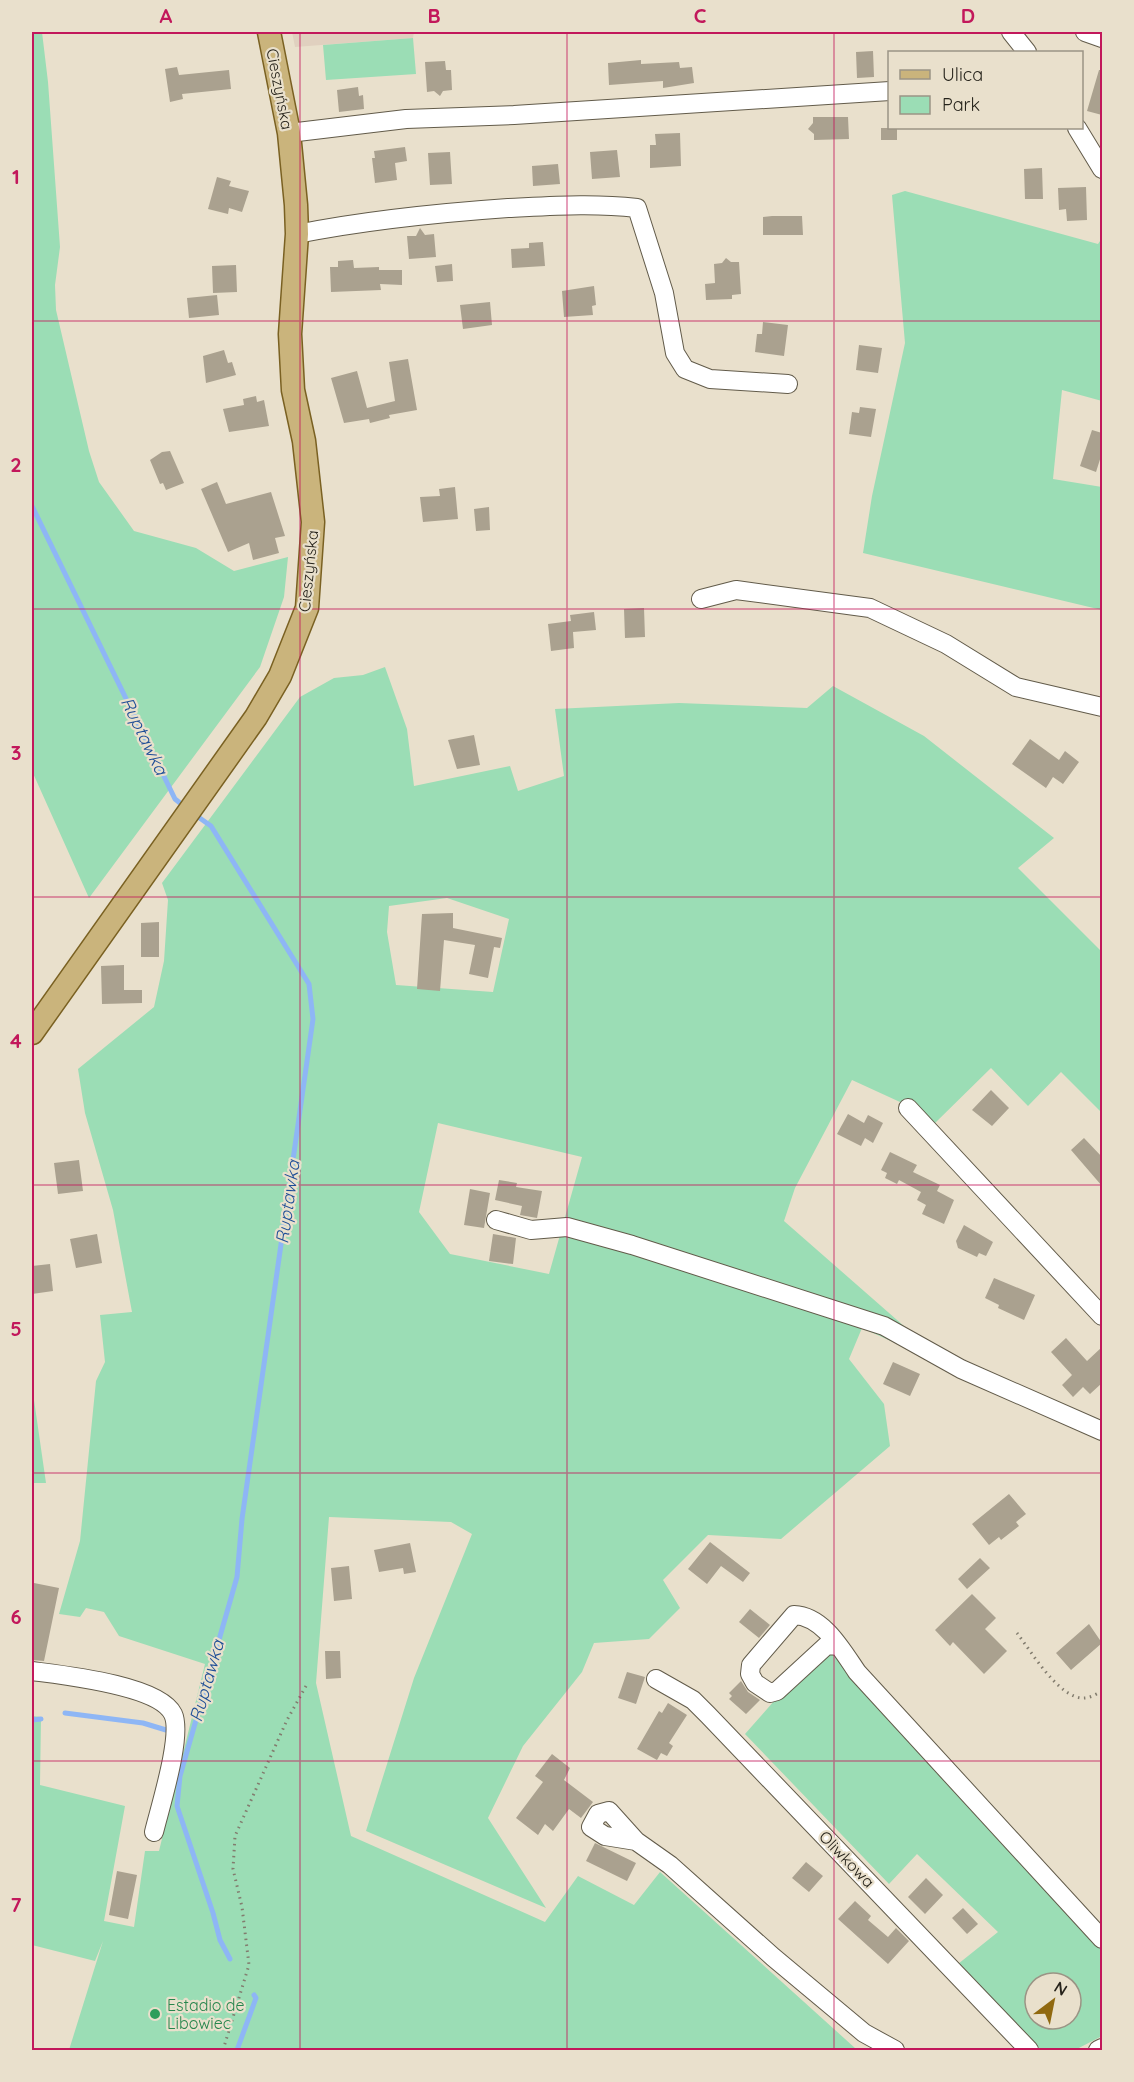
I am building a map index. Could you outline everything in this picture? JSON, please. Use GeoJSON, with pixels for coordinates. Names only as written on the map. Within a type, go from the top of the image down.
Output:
{"type":"FeatureCollection","features":[{"type":"Feature","properties":{"kind":"main road","name":"Cieszyńska"},"geometry":{"type":"LineString","coordinates":[[32,1033],[256,717],[280,676],[307,608],[313,522],[304,441],[293,390],[290,334],[297,234],[289,133],[269,32]]}},
{"type":"Feature","properties":{"kind":"street"},"geometry":{"type":"LineString","coordinates":[[1011,32],[1026,51]]}},
{"type":"Feature","properties":{"kind":"street"},"geometry":{"type":"LineString","coordinates":[[1085,32],[1102,38]]}},
{"type":"Feature","properties":{"kind":"street"},"geometry":{"type":"LineString","coordinates":[[289,133],[406,119],[514,115],[888,91]]}},
{"type":"Feature","properties":{"kind":"street"},"geometry":{"type":"LineString","coordinates":[[1078,129],[1102,169]]}},
{"type":"Feature","properties":{"kind":"street"},"geometry":{"type":"LineString","coordinates":[[297,234],[377,219],[466,211],[595,203],[637,208],[664,293],[675,353],[685,369],[710,380],[788,384]]}},
{"type":"Feature","properties":{"kind":"street"},"geometry":{"type":"LineString","coordinates":[[701,600],[736,590],[870,608],[946,644],[1016,687],[1102,707]]}},
{"type":"Feature","properties":{"kind":"street"},"geometry":{"type":"LineString","coordinates":[[908,1108],[1102,1316]]}},
{"type":"Feature","properties":{"kind":"street"},"geometry":{"type":"LineString","coordinates":[[496,1220],[531,1230],[567,1227],[632,1245],[884,1326],[961,1369],[1102,1431]]}},
{"type":"Feature","properties":{"kind":"street"},"geometry":{"type":"LineString","coordinates":[[839,1646],[826,1645],[777,1691],[770,1693],[755,1683],[750,1674],[752,1665],[794,1615],[806,1616],[823,1628],[839,1646],[857,1672],[1102,1939]]}},
{"type":"Feature","properties":{"kind":"street"},"geometry":{"type":"LineString","coordinates":[[32,1671],[101,1680],[165,1703],[174,1716],[175,1744],[154,1832]]}},
{"type":"Feature","properties":{"kind":"street","name":"Oliwkowa"},"geometry":{"type":"LineString","coordinates":[[656,1679],[693,1700],[708,1714],[1029,2050]]}},
{"type":"Feature","properties":{"kind":"street"},"geometry":{"type":"LineString","coordinates":[[636,1841],[670,1865],[773,1957],[864,2033],[895,2050]]}},
{"type":"Feature","properties":{"kind":"street"},"geometry":{"type":"LineString","coordinates":[[1098,2050],[1102,2048]]}},
{"type":"Feature","properties":{"kind":"path"},"geometry":{"type":"LineString","coordinates":[[1017,1633],[1055,1683],[1070,1695],[1085,1698],[1102,1692]]}},
{"type":"Feature","properties":{"kind":"path"},"geometry":{"type":"LineString","coordinates":[[223,2050],[249,1965],[242,1907],[233,1869],[236,1836],[287,1720],[306,1686]]}},
{"type":"Feature","properties":{"kind":"shaded area"},"geometry":{"type":"Polygon","coordinates":[[[292,32],[414,32],[413,38],[295,47],[292,32]]]}},
{"type":"Feature","properties":{"kind":"green space"},"geometry":{"type":"Polygon","coordinates":[[[32,32],[42,32],[48,82],[60,247],[55,285],[56,310],[89,451],[99,482],[134,531],[196,548],[234,571],[288,557],[284,597],[260,667],[89,898],[32,771],[32,32]]]}},
{"type":"Feature","properties":{"kind":"green space"},"geometry":{"type":"Polygon","coordinates":[[[413,38],[416,74],[326,80],[323,45],[413,38]]]}},
{"type":"Feature","properties":{"kind":"green space"},"geometry":{"type":"Polygon","coordinates":[[[905,191],[1098,244],[1102,238],[1102,401],[1062,390],[1053,479],[1102,487],[1102,610],[863,553],[872,496],[905,343],[892,195],[905,191]]]}},
{"type":"Feature","properties":{"kind":"green space"},"geometry":{"type":"Polygon","coordinates":[[[385,667],[407,729],[414,786],[510,766],[518,791],[564,776],[555,709],[679,703],[807,708],[833,686],[924,736],[1054,838],[1018,868],[1102,952],[1102,1113],[1061,1072],[1028,1106],[991,1068],[934,1124],[924,1113],[852,1080],[795,1188],[784,1221],[929,1348],[942,1364],[862,1328],[849,1359],[884,1404],[890,1446],[781,1539],[708,1535],[663,1580],[680,1608],[649,1639],[594,1643],[582,1672],[523,1746],[488,1818],[546,1908],[366,1831],[414,1678],[472,1534],[451,1522],[329,1517],[316,1683],[351,1836],[545,1922],[578,1876],[634,1905],[660,1872],[855,2048],[863,2050],[69,2050],[103,1941],[95,1961],[32,1945],[32,1716],[41,1717],[40,1785],[125,1806],[104,1921],[134,1927],[145,1851],[159,1851],[205,1664],[119,1636],[104,1612],[86,1608],[80,1617],[59,1614],[80,1541],[96,1381],[105,1362],[100,1315],[132,1312],[113,1210],[85,1113],[78,1069],[154,1007],[164,961],[168,900],[162,883],[300,697],[334,678],[363,675],[385,667]],[[447,898],[389,906],[387,932],[396,985],[493,992],[509,919],[447,898]],[[438,1123],[419,1212],[450,1254],[549,1274],[582,1157],[438,1123]]]}},
{"type":"Feature","properties":{"kind":"green space"},"geometry":{"type":"Polygon","coordinates":[[[32,1386],[46,1483],[32,1483],[32,1386]]]}},
{"type":"Feature","properties":{"kind":"green space"},"geometry":{"type":"Polygon","coordinates":[[[818,1651],[842,1657],[1102,1949],[1102,2036],[1075,2050],[1040,2050],[958,1964],[998,1932],[917,1854],[889,1884],[745,1734],[818,1651]]]}},
{"type":"Feature","properties":{"kind":"building"},"geometry":{"type":"Polygon","coordinates":[[[873,51],[874,77],[857,78],[856,52],[873,51]]]}},
{"type":"Feature","properties":{"kind":"building"},"geometry":{"type":"Polygon","coordinates":[[[641,60],[641,64],[679,62],[680,68],[692,67],[694,83],[663,88],[663,81],[609,85],[608,63],[641,60]]]}},
{"type":"Feature","properties":{"kind":"building"},"geometry":{"type":"Polygon","coordinates":[[[445,61],[446,70],[451,70],[452,90],[443,91],[440,96],[434,91],[427,92],[425,62],[445,61]]]}},
{"type":"Feature","properties":{"kind":"building"},"geometry":{"type":"Polygon","coordinates":[[[177,67],[179,75],[229,70],[231,89],[182,94],[183,99],[170,102],[165,69],[177,67]]]}},
{"type":"Feature","properties":{"kind":"building"},"geometry":{"type":"Polygon","coordinates":[[[1099,70],[1102,70],[1102,115],[1087,111],[1099,70]]]}},
{"type":"Feature","properties":{"kind":"building"},"geometry":{"type":"Polygon","coordinates":[[[358,87],[359,96],[363,95],[364,109],[339,112],[337,90],[358,87]]]}},
{"type":"Feature","properties":{"kind":"building"},"geometry":{"type":"Polygon","coordinates":[[[813,117],[848,117],[849,139],[814,140],[814,134],[808,129],[813,123],[813,117]]]}},
{"type":"Feature","properties":{"kind":"building"},"geometry":{"type":"Polygon","coordinates":[[[881,128],[897,129],[897,140],[881,140],[881,128]]]}},
{"type":"Feature","properties":{"kind":"building"},"geometry":{"type":"Polygon","coordinates":[[[680,133],[681,166],[650,168],[650,145],[656,145],[655,134],[680,133]]]}},
{"type":"Feature","properties":{"kind":"building"},"geometry":{"type":"Polygon","coordinates":[[[405,147],[407,161],[395,163],[397,180],[375,183],[372,158],[375,158],[374,151],[405,147]]]}},
{"type":"Feature","properties":{"kind":"building"},"geometry":{"type":"Polygon","coordinates":[[[617,150],[620,177],[592,179],[590,152],[617,150]]]}},
{"type":"Feature","properties":{"kind":"building"},"geometry":{"type":"Polygon","coordinates":[[[450,152],[452,184],[430,185],[428,153],[450,152]]]}},
{"type":"Feature","properties":{"kind":"building"},"geometry":{"type":"Polygon","coordinates":[[[558,164],[560,184],[533,186],[532,166],[558,164]]]}},
{"type":"Feature","properties":{"kind":"building"},"geometry":{"type":"Polygon","coordinates":[[[1042,168],[1043,199],[1025,199],[1024,169],[1042,168]]]}},
{"type":"Feature","properties":{"kind":"building"},"geometry":{"type":"Polygon","coordinates":[[[217,177],[231,181],[229,186],[249,191],[242,212],[229,208],[228,214],[208,209],[217,177]]]}},
{"type":"Feature","properties":{"kind":"building"},"geometry":{"type":"Polygon","coordinates":[[[1086,187],[1087,220],[1067,221],[1066,209],[1059,210],[1058,188],[1086,187]]]}},
{"type":"Feature","properties":{"kind":"building"},"geometry":{"type":"Polygon","coordinates":[[[802,216],[803,235],[763,235],[763,217],[802,216]]]}},
{"type":"Feature","properties":{"kind":"building"},"geometry":{"type":"Polygon","coordinates":[[[420,228],[425,235],[434,234],[436,257],[409,259],[407,236],[416,236],[420,228]]]}},
{"type":"Feature","properties":{"kind":"building"},"geometry":{"type":"Polygon","coordinates":[[[543,242],[545,266],[512,268],[511,249],[529,248],[529,243],[543,242]]]}},
{"type":"Feature","properties":{"kind":"building"},"geometry":{"type":"Polygon","coordinates":[[[726,258],[731,262],[739,262],[741,294],[732,295],[732,299],[706,300],[705,284],[715,283],[714,264],[722,263],[726,258]]]}},
{"type":"Feature","properties":{"kind":"building"},"geometry":{"type":"Polygon","coordinates":[[[353,260],[354,268],[379,267],[379,270],[402,270],[402,285],[380,284],[381,290],[331,292],[330,267],[338,267],[338,261],[353,260]]]}},
{"type":"Feature","properties":{"kind":"building"},"geometry":{"type":"Polygon","coordinates":[[[452,264],[453,281],[437,282],[435,266],[452,264]]]}},
{"type":"Feature","properties":{"kind":"building"},"geometry":{"type":"Polygon","coordinates":[[[236,265],[237,292],[213,293],[212,266],[236,265]]]}},
{"type":"Feature","properties":{"kind":"building"},"geometry":{"type":"Polygon","coordinates":[[[594,286],[596,305],[592,306],[593,315],[564,317],[562,291],[594,286]]]}},
{"type":"Feature","properties":{"kind":"building"},"geometry":{"type":"Polygon","coordinates":[[[217,295],[219,315],[189,318],[187,298],[217,295]]]}},
{"type":"Feature","properties":{"kind":"building"},"geometry":{"type":"Polygon","coordinates":[[[490,302],[492,325],[463,329],[460,305],[490,302]]]}},
{"type":"Feature","properties":{"kind":"building"},"geometry":{"type":"Polygon","coordinates":[[[763,322],[788,325],[784,356],[755,352],[757,334],[762,334],[763,322]]]}},
{"type":"Feature","properties":{"kind":"building"},"geometry":{"type":"Polygon","coordinates":[[[859,345],[882,348],[878,373],[856,370],[859,345]]]}},
{"type":"Feature","properties":{"kind":"building"},"geometry":{"type":"Polygon","coordinates":[[[224,350],[228,363],[232,362],[236,375],[206,383],[203,356],[224,350]]]}},
{"type":"Feature","properties":{"kind":"building"},"geometry":{"type":"Polygon","coordinates":[[[408,359],[417,410],[389,415],[390,418],[370,423],[369,419],[344,423],[331,378],[357,371],[367,408],[395,401],[389,362],[408,359]]]}},
{"type":"Feature","properties":{"kind":"building"},"geometry":{"type":"Polygon","coordinates":[[[256,396],[257,402],[264,400],[269,426],[229,432],[223,409],[244,405],[243,399],[256,396]]]}},
{"type":"Feature","properties":{"kind":"building"},"geometry":{"type":"Polygon","coordinates":[[[860,407],[876,409],[871,437],[849,434],[852,412],[859,413],[860,407]]]}},
{"type":"Feature","properties":{"kind":"building"},"geometry":{"type":"Polygon","coordinates":[[[1092,430],[1102,433],[1102,453],[1096,472],[1080,466],[1092,430]]]}},
{"type":"Feature","properties":{"kind":"building"},"geometry":{"type":"Polygon","coordinates":[[[170,451],[184,483],[166,490],[163,483],[160,484],[150,460],[162,452],[170,451]]]}},
{"type":"Feature","properties":{"kind":"building"},"geometry":{"type":"Polygon","coordinates":[[[217,482],[226,504],[271,492],[285,536],[275,538],[279,553],[253,560],[249,543],[228,552],[201,489],[217,482]]]}},
{"type":"Feature","properties":{"kind":"building"},"geometry":{"type":"Polygon","coordinates":[[[455,487],[458,519],[423,522],[420,497],[440,496],[439,489],[455,487]]]}},
{"type":"Feature","properties":{"kind":"building"},"geometry":{"type":"Polygon","coordinates":[[[489,507],[490,530],[476,531],[474,509],[489,507]]]}},
{"type":"Feature","properties":{"kind":"building"},"geometry":{"type":"Polygon","coordinates":[[[644,608],[645,637],[625,638],[624,609],[644,608]]]}},
{"type":"Feature","properties":{"kind":"building"},"geometry":{"type":"Polygon","coordinates":[[[594,612],[596,630],[573,632],[574,648],[551,651],[548,624],[571,621],[570,615],[594,612]]]}},
{"type":"Feature","properties":{"kind":"building"},"geometry":{"type":"Polygon","coordinates":[[[474,735],[480,765],[457,769],[448,740],[474,735]]]}},
{"type":"Feature","properties":{"kind":"building"},"geometry":{"type":"Polygon","coordinates":[[[1030,739],[1059,760],[1065,751],[1079,762],[1063,784],[1053,777],[1046,788],[1012,764],[1030,739]]]}},
{"type":"Feature","properties":{"kind":"building"},"geometry":{"type":"Polygon","coordinates":[[[453,913],[453,928],[502,938],[500,948],[494,947],[488,978],[469,974],[475,945],[444,940],[440,991],[417,989],[422,914],[453,913]]]}},
{"type":"Feature","properties":{"kind":"building"},"geometry":{"type":"Polygon","coordinates":[[[159,922],[159,957],[141,957],[141,923],[159,922]]]}},
{"type":"Feature","properties":{"kind":"building"},"geometry":{"type":"Polygon","coordinates":[[[124,965],[124,990],[142,990],[142,1003],[102,1004],[101,966],[124,965]]]}},
{"type":"Feature","properties":{"kind":"building"},"geometry":{"type":"Polygon","coordinates":[[[991,1090],[1009,1108],[992,1126],[972,1110],[991,1090]]]}},
{"type":"Feature","properties":{"kind":"building"},"geometry":{"type":"Polygon","coordinates":[[[848,1114],[864,1123],[868,1115],[883,1123],[873,1143],[865,1138],[861,1146],[837,1134],[848,1114]]]}},
{"type":"Feature","properties":{"kind":"building"},"geometry":{"type":"Polygon","coordinates":[[[1084,1138],[1102,1157],[1102,1186],[1071,1150],[1084,1138]]]}},
{"type":"Feature","properties":{"kind":"building"},"geometry":{"type":"Polygon","coordinates":[[[890,1152],[917,1165],[913,1172],[940,1185],[937,1191],[954,1200],[944,1224],[922,1214],[926,1205],[917,1200],[921,1192],[899,1180],[897,1184],[885,1178],[887,1173],[881,1170],[890,1152]]]}},
{"type":"Feature","properties":{"kind":"building"},"geometry":{"type":"Polygon","coordinates":[[[79,1160],[83,1191],[58,1194],[54,1163],[79,1160]]]}},
{"type":"Feature","properties":{"kind":"building"},"geometry":{"type":"Polygon","coordinates":[[[499,1180],[517,1183],[516,1187],[542,1191],[537,1218],[520,1215],[522,1206],[495,1200],[499,1180]]]}},
{"type":"Feature","properties":{"kind":"building"},"geometry":{"type":"Polygon","coordinates":[[[470,1189],[490,1193],[484,1228],[464,1225],[470,1189]]]}},
{"type":"Feature","properties":{"kind":"building"},"geometry":{"type":"Polygon","coordinates":[[[964,1225],[993,1242],[986,1256],[979,1253],[977,1257],[958,1248],[956,1241],[964,1225]]]}},
{"type":"Feature","properties":{"kind":"building"},"geometry":{"type":"Polygon","coordinates":[[[97,1234],[102,1263],[76,1268],[70,1239],[97,1234]]]}},
{"type":"Feature","properties":{"kind":"building"},"geometry":{"type":"Polygon","coordinates":[[[493,1234],[516,1238],[513,1264],[489,1261],[493,1234]]]}},
{"type":"Feature","properties":{"kind":"building"},"geometry":{"type":"Polygon","coordinates":[[[50,1264],[53,1291],[32,1294],[32,1266],[50,1264]]]}},
{"type":"Feature","properties":{"kind":"building"},"geometry":{"type":"Polygon","coordinates":[[[994,1278],[1035,1295],[1024,1320],[998,1308],[999,1305],[985,1298],[994,1278]]]}},
{"type":"Feature","properties":{"kind":"building"},"geometry":{"type":"Polygon","coordinates":[[[1066,1338],[1087,1361],[1102,1347],[1102,1383],[1090,1394],[1083,1387],[1073,1397],[1062,1385],[1072,1375],[1051,1352],[1066,1338]]]}},
{"type":"Feature","properties":{"kind":"building"},"geometry":{"type":"Polygon","coordinates":[[[893,1362],[920,1374],[910,1396],[883,1384],[893,1362]]]}},
{"type":"Feature","properties":{"kind":"building"},"geometry":{"type":"Polygon","coordinates":[[[1009,1494],[1026,1514],[1016,1522],[1019,1526],[1001,1540],[999,1537],[989,1545],[972,1524],[1009,1494]]]}},
{"type":"Feature","properties":{"kind":"building"},"geometry":{"type":"Polygon","coordinates":[[[710,1542],[750,1573],[743,1582],[721,1566],[707,1584],[688,1569],[710,1542]]]}},
{"type":"Feature","properties":{"kind":"building"},"geometry":{"type":"Polygon","coordinates":[[[410,1543],[416,1572],[404,1574],[403,1568],[379,1572],[374,1550],[410,1543]]]}},
{"type":"Feature","properties":{"kind":"building"},"geometry":{"type":"Polygon","coordinates":[[[980,1558],[990,1568],[967,1589],[958,1579],[980,1558]]]}},
{"type":"Feature","properties":{"kind":"building"},"geometry":{"type":"Polygon","coordinates":[[[349,1566],[352,1599],[334,1601],[331,1568],[349,1566]]]}},
{"type":"Feature","properties":{"kind":"building"},"geometry":{"type":"Polygon","coordinates":[[[34,1583],[59,1588],[44,1661],[32,1660],[34,1583]]]}},
{"type":"Feature","properties":{"kind":"building"},"geometry":{"type":"Polygon","coordinates":[[[972,1594],[996,1618],[985,1629],[1007,1651],[984,1674],[953,1642],[950,1646],[935,1630],[972,1594]]]}},
{"type":"Feature","properties":{"kind":"building"},"geometry":{"type":"Polygon","coordinates":[[[750,1609],[770,1625],[759,1638],[739,1622],[750,1609]]]}},
{"type":"Feature","properties":{"kind":"building"},"geometry":{"type":"Polygon","coordinates":[[[1089,1624],[1102,1643],[1071,1670],[1056,1653],[1089,1624]]]}},
{"type":"Feature","properties":{"kind":"building"},"geometry":{"type":"Polygon","coordinates":[[[325,1651],[340,1651],[341,1678],[326,1679],[325,1651]]]}},
{"type":"Feature","properties":{"kind":"building"},"geometry":{"type":"Polygon","coordinates":[[[627,1672],[645,1677],[636,1704],[618,1698],[627,1672]]]}},
{"type":"Feature","properties":{"kind":"building"},"geometry":{"type":"Polygon","coordinates":[[[741,1681],[748,1692],[760,1700],[746,1714],[729,1699],[732,1696],[729,1693],[741,1681]]]}},
{"type":"Feature","properties":{"kind":"building"},"geometry":{"type":"Polygon","coordinates":[[[668,1703],[687,1715],[669,1743],[673,1746],[667,1756],[661,1753],[657,1760],[637,1749],[659,1711],[662,1713],[668,1703]]]}},
{"type":"Feature","properties":{"kind":"building"},"geometry":{"type":"Polygon","coordinates":[[[552,1754],[570,1768],[564,1780],[593,1802],[581,1818],[569,1809],[553,1831],[545,1824],[538,1835],[516,1818],[543,1782],[535,1776],[552,1754]]]}},
{"type":"Feature","properties":{"kind":"building"},"geometry":{"type":"Polygon","coordinates":[[[595,1843],[636,1863],[627,1881],[586,1861],[595,1843]]]}},
{"type":"Feature","properties":{"kind":"building"},"geometry":{"type":"Polygon","coordinates":[[[806,1862],[823,1876],[809,1892],[792,1878],[806,1862]]]}},
{"type":"Feature","properties":{"kind":"building"},"geometry":{"type":"Polygon","coordinates":[[[117,1871],[137,1875],[128,1919],[109,1915],[117,1871]]]}},
{"type":"Feature","properties":{"kind":"building"},"geometry":{"type":"Polygon","coordinates":[[[926,1878],[943,1895],[925,1914],[908,1897],[926,1878]]]}},
{"type":"Feature","properties":{"kind":"building"},"geometry":{"type":"Polygon","coordinates":[[[855,1901],[871,1916],[868,1920],[888,1937],[896,1928],[909,1941],[888,1964],[838,1919],[855,1901]]]}},
{"type":"Feature","properties":{"kind":"building"},"geometry":{"type":"Polygon","coordinates":[[[963,1908],[978,1924],[967,1934],[952,1918],[963,1908]]]}},
{"type":"Feature","properties":{"kind":"waterway","name":"Ruptawka"},"geometry":{"type":"LineString","coordinates":[[32,506],[175,799],[185,807]]}},
{"type":"Feature","properties":{"kind":"waterway","name":"Ruptawka"},"geometry":{"type":"LineString","coordinates":[[194,814],[211,826],[309,984],[313,1019],[242,1519],[237,1577],[180,1776],[177,1806],[220,1940],[230,1959]]}},
{"type":"Feature","properties":{"kind":"waterway"},"geometry":{"type":"LineString","coordinates":[[65,1713],[143,1723],[166,1730]]}},
{"type":"Feature","properties":{"kind":"waterway"},"geometry":{"type":"LineString","coordinates":[[32,1720],[41,1719]]}},
{"type":"Feature","properties":{"kind":"waterway","name":"Ruptawka"},"geometry":{"type":"LineString","coordinates":[[237,2050],[256,1998],[254,1995]]}},
{"type":"Feature","properties":{"kind":"place","name":"Estadio de Libowiec"},"geometry":{"type":"Point","coordinates":[155,2014]}}]}
